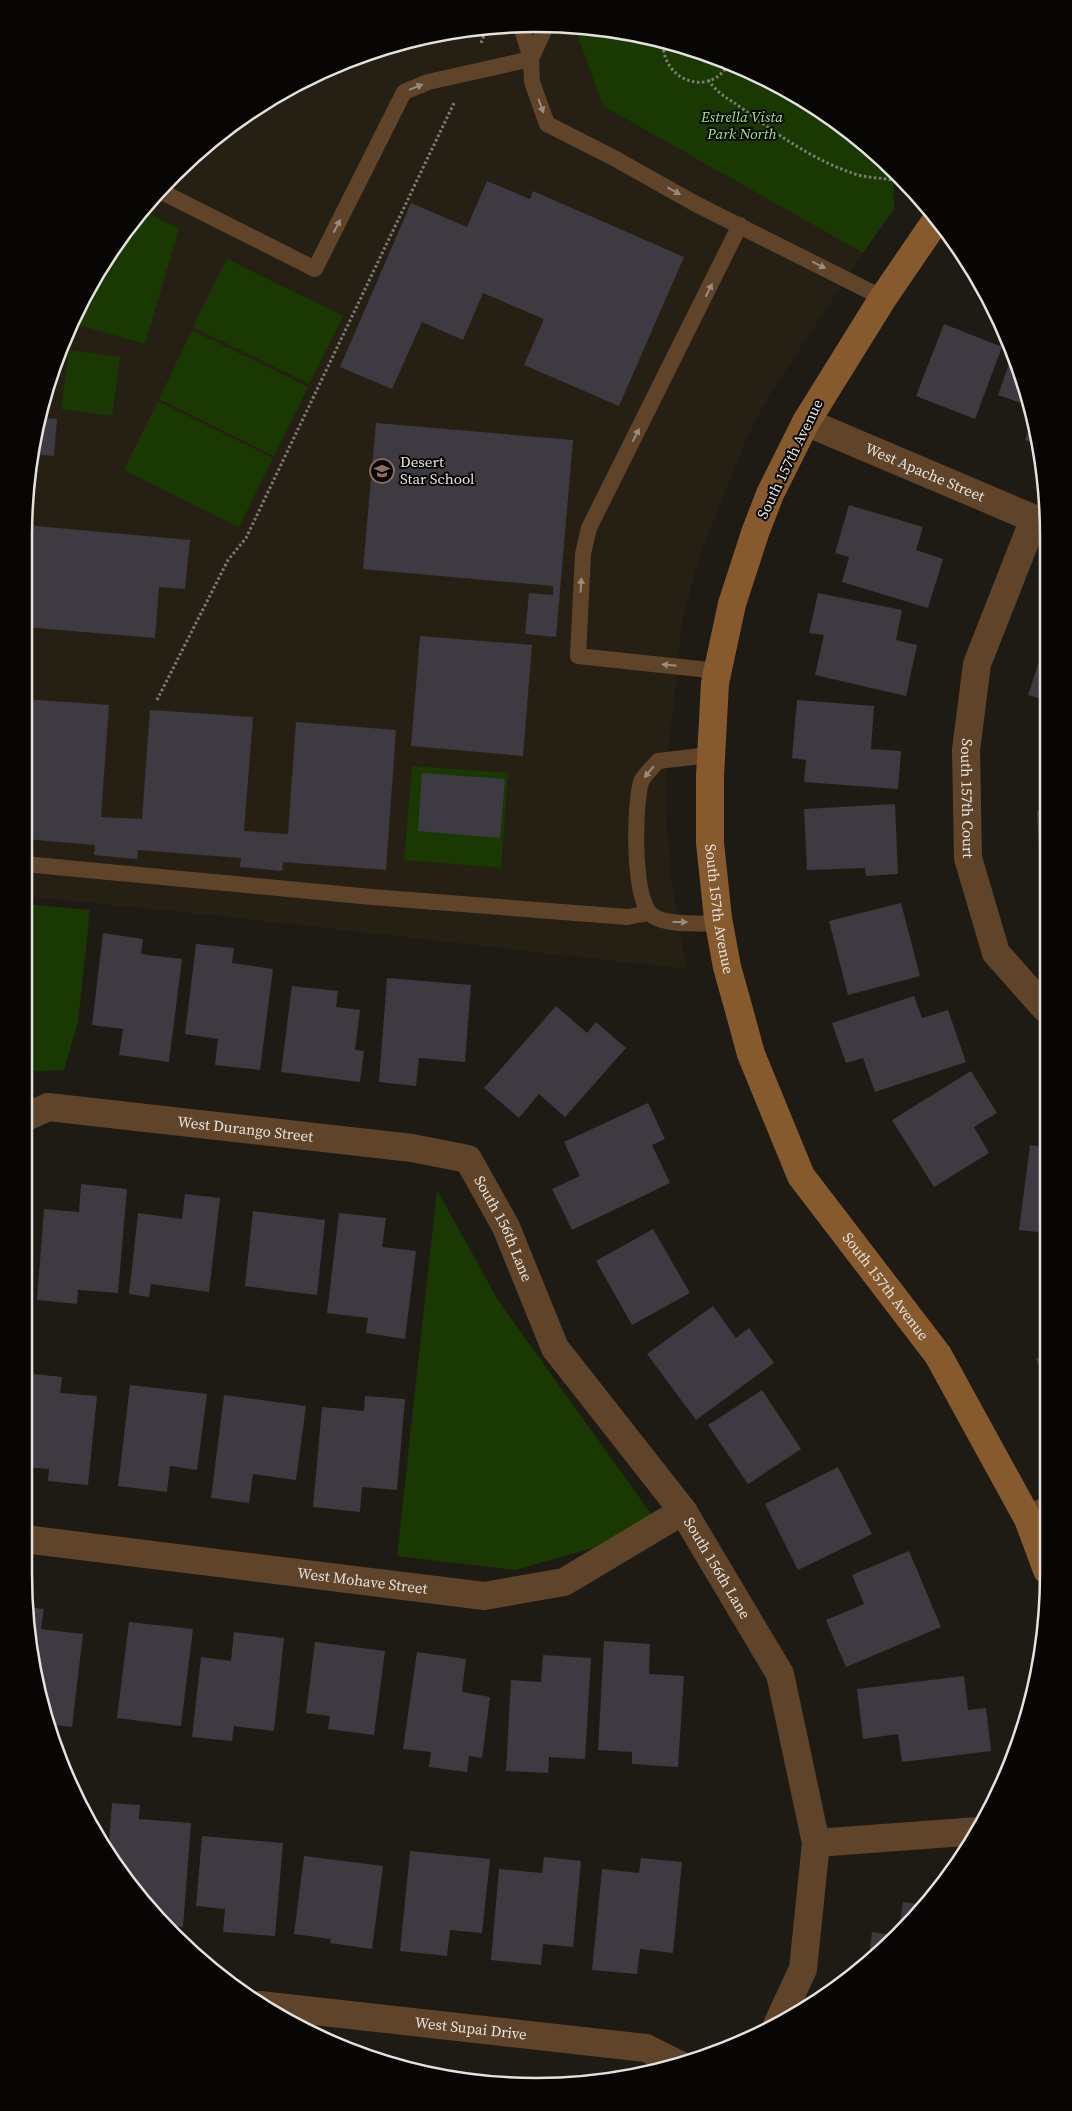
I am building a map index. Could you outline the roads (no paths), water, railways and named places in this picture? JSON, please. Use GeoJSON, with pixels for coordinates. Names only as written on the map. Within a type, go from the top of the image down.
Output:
{"type":"FeatureCollection","features":[{"type":"Feature","properties":{"kind":"street","name":"South 157th Avenue"},"geometry":{"type":"LineString","coordinates":[[932,226],[883,298],[806,422],[770,494],[743,566],[732,604],[718,671],[710,756],[710,843],[719,923],[727,967],[751,1054],[801,1176],[938,1355],[1037,1515],[1040,1532]]}},
{"type":"Feature","properties":{"kind":"street","name":"West Apache Street"},"geometry":{"type":"LineString","coordinates":[[806,422],[1039,521]]}},
{"type":"Feature","properties":{"kind":"street","name":"South 157th Court"},"geometry":{"type":"LineString","coordinates":[[1039,521],[977,664],[966,750],[968,858],[996,953],[1040,1002]]}},
{"type":"Feature","properties":{"kind":"street","name":"West Durango Street"},"geometry":{"type":"LineString","coordinates":[[32,1114],[48,1107],[412,1148],[468,1159]]}},
{"type":"Feature","properties":{"kind":"street","name":"South 156th Lane"},"geometry":{"type":"LineString","coordinates":[[468,1159],[506,1227],[555,1348],[683,1511],[780,1674],[816,1843],[803,1969],[783,2014]]}},
{"type":"Feature","properties":{"kind":"street","name":"West Mohave Street"},"geometry":{"type":"LineString","coordinates":[[32,1540],[484,1596],[564,1582],[683,1511]]}},
{"type":"Feature","properties":{"kind":"street"},"geometry":{"type":"LineString","coordinates":[[816,1843],[969,1832]]}},
{"type":"Feature","properties":{"kind":"street","name":"West Supai Drive"},"geometry":{"type":"LineString","coordinates":[[275,2006],[646,2048],[670,2060]]}},
{"type":"Feature","properties":{"kind":"lane"},"geometry":{"type":"LineString","coordinates":[[531,59],[543,32]]}},
{"type":"Feature","properties":{"kind":"lane"},"geometry":{"type":"LineString","coordinates":[[523,33],[531,59],[532,82],[547,124],[883,298]]}},
{"type":"Feature","properties":{"kind":"lane"},"geometry":{"type":"LineString","coordinates":[[166,194],[315,270],[404,92],[428,82],[531,59]]}},
{"type":"Feature","properties":{"kind":"lane"},"geometry":{"type":"LineString","coordinates":[[718,671],[578,656],[583,554],[589,528],[740,225]]}},
{"type":"Feature","properties":{"kind":"lane"},"geometry":{"type":"LineString","coordinates":[[710,756],[658,761],[642,780],[635,817],[640,891],[649,912],[667,922],[719,923]]}},
{"type":"Feature","properties":{"kind":"lane"},"geometry":{"type":"LineString","coordinates":[[32,865],[372,898],[627,917],[649,912]]}},
{"type":"Feature","properties":{"kind":"place","name":"Desert Star School"},"geometry":{"type":"Point","coordinates":[382,471]}},
{"type":"Feature","properties":{"kind":"park label","name":"Estrella Vista Park North"},"geometry":{"type":"Point","coordinates":[742,126]}}]}
